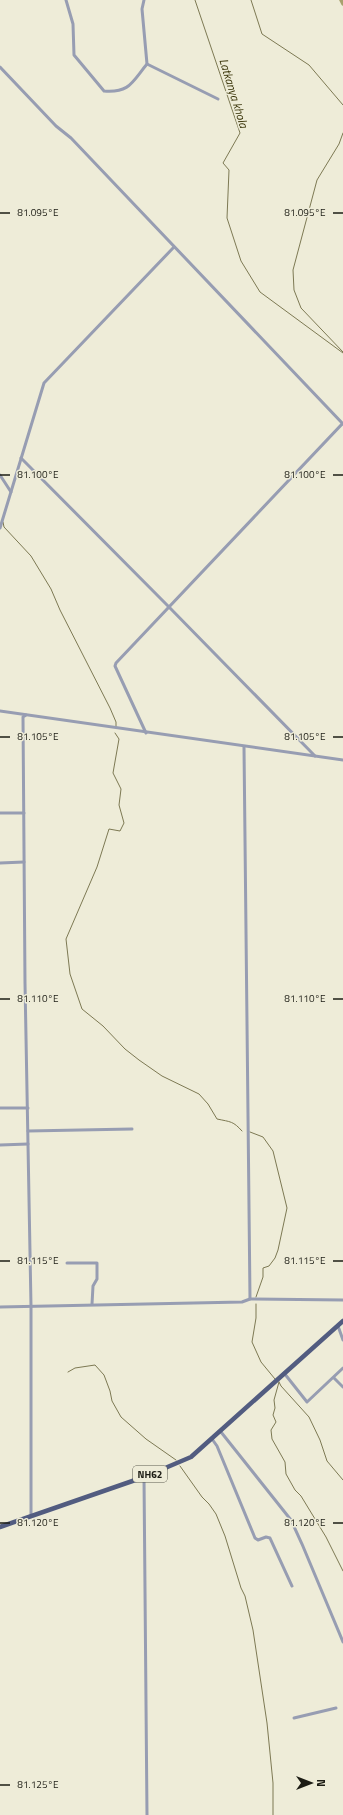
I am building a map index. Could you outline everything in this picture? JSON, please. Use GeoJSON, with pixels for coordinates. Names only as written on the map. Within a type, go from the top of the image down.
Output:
{"type":"FeatureCollection","features":[{"type":"Feature","properties":{"kind":"main road","name":"NH62"},"geometry":{"type":"LineString","coordinates":[[0,1527],[144,1477],[191,1457],[221,1432],[277,1379],[343,1321]]}},
{"type":"Feature","properties":{"kind":"street"},"geometry":{"type":"LineString","coordinates":[[66,0],[72,24],[74,55],[104,91],[118,92],[126,89],[147,64],[142,9],[144,0]]}},
{"type":"Feature","properties":{"kind":"street"},"geometry":{"type":"LineString","coordinates":[[147,64],[218,99]]}},
{"type":"Feature","properties":{"kind":"street"},"geometry":{"type":"LineString","coordinates":[[0,67],[56,126],[71,138],[343,424],[115,666],[146,733]]}},
{"type":"Feature","properties":{"kind":"street"},"geometry":{"type":"LineString","coordinates":[[0,528],[44,383],[174,247]]}},
{"type":"Feature","properties":{"kind":"street"},"geometry":{"type":"LineString","coordinates":[[21,458],[170,607],[315,756]]}},
{"type":"Feature","properties":{"kind":"street"},"geometry":{"type":"LineString","coordinates":[[0,475],[11,492]]}},
{"type":"Feature","properties":{"kind":"street"},"geometry":{"type":"LineString","coordinates":[[0,711],[343,760]]}},
{"type":"Feature","properties":{"kind":"street"},"geometry":{"type":"LineString","coordinates":[[26,715],[23,717],[31,1306],[31,1517]]}},
{"type":"Feature","properties":{"kind":"street"},"geometry":{"type":"LineString","coordinates":[[244,746],[250,1299]]}},
{"type":"Feature","properties":{"kind":"street"},"geometry":{"type":"LineString","coordinates":[[0,813],[24,813]]}},
{"type":"Feature","properties":{"kind":"street"},"geometry":{"type":"LineString","coordinates":[[0,863],[24,862]]}},
{"type":"Feature","properties":{"kind":"street"},"geometry":{"type":"LineString","coordinates":[[0,1108],[28,1108]]}},
{"type":"Feature","properties":{"kind":"street"},"geometry":{"type":"LineString","coordinates":[[28,1131],[132,1129]]}},
{"type":"Feature","properties":{"kind":"street"},"geometry":{"type":"LineString","coordinates":[[0,1145],[28,1144]]}},
{"type":"Feature","properties":{"kind":"street"},"geometry":{"type":"LineString","coordinates":[[67,1263],[97,1263],[97,1278],[93,1286],[92,1304]]}},
{"type":"Feature","properties":{"kind":"street"},"geometry":{"type":"LineString","coordinates":[[0,1307],[242,1302],[250,1299],[343,1300]]}},
{"type":"Feature","properties":{"kind":"street"},"geometry":{"type":"LineString","coordinates":[[338,1326],[343,1340]]}},
{"type":"Feature","properties":{"kind":"street"},"geometry":{"type":"LineString","coordinates":[[284,1374],[306,1402],[334,1378],[343,1368]]}},
{"type":"Feature","properties":{"kind":"street"},"geometry":{"type":"LineString","coordinates":[[334,1378],[343,1387]]}},
{"type":"Feature","properties":{"kind":"street"},"geometry":{"type":"LineString","coordinates":[[221,1432],[290,1520],[302,1544],[343,1642]]}},
{"type":"Feature","properties":{"kind":"street"},"geometry":{"type":"LineString","coordinates":[[212,1439],[217,1446],[255,1538],[258,1540],[266,1537],[270,1538],[292,1586]]}},
{"type":"Feature","properties":{"kind":"street"},"geometry":{"type":"LineString","coordinates":[[144,1477],[147,1815]]}},
{"type":"Feature","properties":{"kind":"street"},"geometry":{"type":"LineString","coordinates":[[294,1718],[336,1708]]}},
{"type":"Feature","properties":{"kind":"waterway","name":"Latkanya khola"},"geometry":{"type":"LineString","coordinates":[[195,0],[240,133],[223,163],[229,170],[227,218],[241,261],[260,292],[343,353]]}},
{"type":"Feature","properties":{"kind":"waterway"},"geometry":{"type":"LineString","coordinates":[[251,0],[262,34],[309,65],[343,105]]}},
{"type":"Feature","properties":{"kind":"waterway"},"geometry":{"type":"LineString","coordinates":[[341,0],[343,4]]}},
{"type":"Feature","properties":{"kind":"waterway"},"geometry":{"type":"LineString","coordinates":[[343,133],[339,144],[317,180],[293,270],[294,290],[301,308],[343,352]]}},
{"type":"Feature","properties":{"kind":"waterway"},"geometry":{"type":"LineString","coordinates":[[3,522],[4,527],[31,556],[51,589],[60,610],[110,708],[116,722],[116,727]]}},
{"type":"Feature","properties":{"kind":"waterway"},"geometry":{"type":"LineString","coordinates":[[115,733],[119,739],[113,773],[121,789],[119,805],[124,823],[120,831],[109,829],[97,867],[66,939],[70,974],[82,1009],[103,1026],[125,1049],[162,1076],[199,1094],[208,1104],[217,1119],[231,1122],[242,1131]]}},
{"type":"Feature","properties":{"kind":"waterway"},"geometry":{"type":"LineString","coordinates":[[250,1132],[263,1137],[273,1151],[287,1208],[278,1250],[275,1258],[269,1266],[263,1268],[263,1277],[256,1297]]}},
{"type":"Feature","properties":{"kind":"waterway"},"geometry":{"type":"LineString","coordinates":[[256,1304],[256,1318],[252,1342],[261,1362],[275,1379]]}},
{"type":"Feature","properties":{"kind":"waterway"},"geometry":{"type":"LineString","coordinates":[[68,1372],[75,1368],[95,1365],[104,1375],[112,1401],[121,1417],[146,1439],[176,1460]]}},
{"type":"Feature","properties":{"kind":"waterway"},"geometry":{"type":"LineString","coordinates":[[279,1382],[274,1400],[275,1408],[273,1415],[276,1422],[271,1430],[272,1439],[285,1462],[286,1474],[326,1537],[343,1571]]}},
{"type":"Feature","properties":{"kind":"waterway"},"geometry":{"type":"LineString","coordinates":[[279,1382],[309,1417],[320,1440],[327,1461],[343,1480]]}},
{"type":"Feature","properties":{"kind":"waterway"},"geometry":{"type":"LineString","coordinates":[[180,1466],[216,1514],[245,1596],[253,1630],[267,1723],[273,1783],[273,1815]]}}]}
